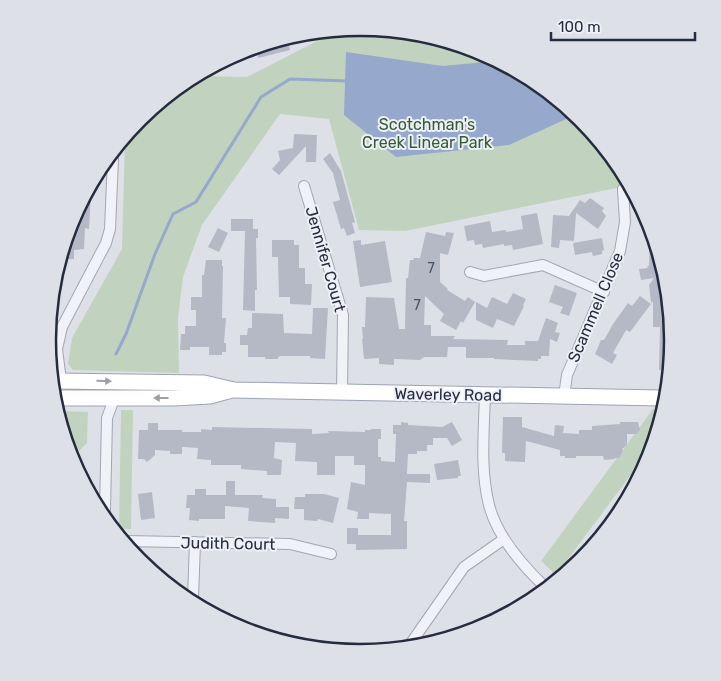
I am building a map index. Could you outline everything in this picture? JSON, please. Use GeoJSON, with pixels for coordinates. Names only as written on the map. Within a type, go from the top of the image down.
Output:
{"type":"FeatureCollection","features":[{"type":"Feature","properties":{"kind":"main road","name":"Waverley Road"},"geometry":{"type":"LineString","coordinates":[[59,381],[204,383],[234,390],[659,398]]}},
{"type":"Feature","properties":{"kind":"main road","name":"Waverley Road"},"geometry":{"type":"LineString","coordinates":[[62,398],[107,399],[210,396],[234,390]]}},
{"type":"Feature","properties":{"kind":"street"},"geometry":{"type":"LineString","coordinates":[[58,365],[57,349],[62,327],[106,243],[110,229],[112,165]]}},
{"type":"Feature","properties":{"kind":"street","name":"Jennifer Court"},"geometry":{"type":"LineString","coordinates":[[304,186],[343,315],[342,392]]}},
{"type":"Feature","properties":{"kind":"street","name":"Scammell Close"},"geometry":{"type":"LineString","coordinates":[[564,396],[567,375],[620,251],[625,222],[623,188]]}},
{"type":"Feature","properties":{"kind":"street"},"geometry":{"type":"LineString","coordinates":[[470,272],[484,276],[544,265],[604,292]]}},
{"type":"Feature","properties":{"kind":"street"},"geometry":{"type":"LineString","coordinates":[[485,394],[483,469],[489,506],[504,538],[517,558],[542,585]]}},
{"type":"Feature","properties":{"kind":"street"},"geometry":{"type":"LineString","coordinates":[[105,506],[107,399]]}},
{"type":"Feature","properties":{"kind":"street"},"geometry":{"type":"LineString","coordinates":[[413,640],[464,567],[504,538]]}},
{"type":"Feature","properties":{"kind":"street","name":"Judith Court"},"geometry":{"type":"LineString","coordinates":[[132,541],[290,544],[331,554]]}},
{"type":"Feature","properties":{"kind":"street"},"geometry":{"type":"LineString","coordinates":[[193,594],[195,542]]}},
{"type":"Feature","properties":{"kind":"green space","name":"Scotchman's Creek Linear Park"},"geometry":{"type":"Polygon","coordinates":[[[360,36],[400,39],[420,42],[477,59],[530,88],[576,125],[602,155],[623,187],[405,231],[359,230],[329,119],[280,114],[202,225],[183,277],[178,318],[179,373],[73,370],[68,364],[72,338],[122,249],[125,148],[145,125],[175,99],[208,77],[247,77],[321,39],[360,36]]]}},
{"type":"Feature","properties":{"kind":"green space"},"geometry":{"type":"Polygon","coordinates":[[[653,409],[657,409],[649,438],[638,465],[560,570],[555,574],[541,561],[653,409]]]}},
{"type":"Feature","properties":{"kind":"green space"},"geometry":{"type":"Polygon","coordinates":[[[121,410],[133,410],[131,529],[122,529],[119,526],[121,410]]]}},
{"type":"Feature","properties":{"kind":"green space"},"geometry":{"type":"Polygon","coordinates":[[[65,411],[88,412],[87,443],[77,453],[65,411]]]}},
{"type":"Feature","properties":{"kind":"water"},"geometry":{"type":"Polygon","coordinates":[[[346,52],[443,66],[483,62],[530,88],[568,118],[509,145],[396,157],[344,115],[346,52]]]}},
{"type":"Feature","properties":{"kind":"building"},"geometry":{"type":"Polygon","coordinates":[[[289,45],[290,50],[258,58],[258,55],[252,56],[289,45]]]}},
{"type":"Feature","properties":{"kind":"building"},"geometry":{"type":"Polygon","coordinates":[[[294,134],[317,135],[316,162],[306,162],[306,146],[279,175],[272,169],[280,160],[278,151],[293,148],[294,134]]]}},
{"type":"Feature","properties":{"kind":"building"},"geometry":{"type":"Polygon","coordinates":[[[330,153],[341,171],[355,222],[352,223],[355,233],[347,236],[344,228],[341,229],[333,202],[340,200],[333,173],[323,159],[330,153]]]}},
{"type":"Feature","properties":{"kind":"building"},"geometry":{"type":"Polygon","coordinates":[[[590,198],[604,208],[602,211],[606,216],[598,229],[576,213],[574,241],[560,240],[559,248],[551,247],[553,215],[569,216],[580,200],[585,203],[590,198]]]}},
{"type":"Feature","properties":{"kind":"building"},"geometry":{"type":"Polygon","coordinates":[[[90,201],[89,229],[85,228],[84,249],[74,250],[74,259],[68,259],[72,243],[90,201]]]}},
{"type":"Feature","properties":{"kind":"building"},"geometry":{"type":"Polygon","coordinates":[[[537,213],[543,244],[513,250],[512,245],[504,246],[504,244],[483,248],[482,244],[475,245],[474,240],[467,241],[464,226],[490,221],[492,232],[523,229],[521,216],[537,213]]]}},
{"type":"Feature","properties":{"kind":"building"},"geometry":{"type":"Polygon","coordinates":[[[231,219],[253,219],[253,229],[258,229],[258,238],[256,238],[257,290],[255,290],[255,311],[243,310],[245,231],[231,231],[231,219]]]}},
{"type":"Feature","properties":{"kind":"building"},"geometry":{"type":"Polygon","coordinates":[[[218,228],[228,233],[219,252],[208,247],[218,228]]]}},
{"type":"Feature","properties":{"kind":"building"},"geometry":{"type":"Polygon","coordinates":[[[426,232],[445,236],[446,232],[454,233],[448,255],[440,253],[440,282],[447,290],[465,301],[468,297],[475,302],[463,323],[461,321],[456,330],[440,321],[444,314],[425,296],[424,325],[431,325],[431,336],[455,336],[453,339],[508,340],[507,345],[525,345],[525,341],[538,341],[546,318],[558,323],[555,332],[560,333],[557,342],[550,339],[549,356],[541,356],[541,359],[538,359],[538,361],[466,358],[466,347],[448,347],[447,357],[424,357],[420,360],[394,359],[394,365],[379,364],[379,358],[364,359],[362,327],[365,327],[366,297],[394,298],[399,329],[405,329],[406,278],[408,278],[410,260],[420,258],[426,232]]]}},
{"type":"Feature","properties":{"kind":"building"},"geometry":{"type":"Polygon","coordinates":[[[602,238],[604,250],[602,254],[593,256],[592,252],[575,255],[573,243],[602,238]]]}},
{"type":"Feature","properties":{"kind":"building"},"geometry":{"type":"Polygon","coordinates":[[[272,240],[294,240],[294,245],[299,245],[299,268],[305,268],[305,284],[312,284],[311,305],[290,304],[290,297],[279,297],[278,257],[272,257],[272,240]]]}},
{"type":"Feature","properties":{"kind":"building"},"geometry":{"type":"Polygon","coordinates":[[[361,240],[361,245],[385,241],[392,282],[360,287],[353,241],[361,240]]]}},
{"type":"Feature","properties":{"kind":"building"},"geometry":{"type":"Polygon","coordinates":[[[650,246],[662,301],[665,340],[663,370],[659,370],[660,327],[653,327],[653,301],[651,303],[649,285],[654,278],[641,280],[639,269],[648,268],[647,266],[649,266],[650,246]]]}},
{"type":"Feature","properties":{"kind":"building"},"geometry":{"type":"Polygon","coordinates":[[[206,260],[222,260],[222,318],[226,318],[224,343],[226,343],[226,352],[222,352],[222,355],[209,355],[209,347],[190,347],[190,350],[180,350],[181,334],[185,334],[185,326],[196,326],[196,310],[191,310],[191,297],[202,297],[202,275],[204,275],[206,260]]]}},
{"type":"Feature","properties":{"kind":"building"},"geometry":{"type":"Polygon","coordinates":[[[555,285],[577,293],[569,316],[560,313],[563,307],[549,302],[555,285]]]}},
{"type":"Feature","properties":{"kind":"building"},"geometry":{"type":"Polygon","coordinates":[[[513,293],[526,299],[514,326],[497,319],[493,328],[476,320],[476,302],[487,308],[492,297],[507,304],[513,293]]]}},
{"type":"Feature","properties":{"kind":"building"},"geometry":{"type":"Polygon","coordinates":[[[640,296],[651,304],[630,332],[626,330],[613,353],[617,355],[612,364],[595,354],[601,340],[604,340],[628,303],[632,306],[640,296]]]}},
{"type":"Feature","properties":{"kind":"building"},"geometry":{"type":"Polygon","coordinates":[[[313,308],[328,308],[325,359],[310,358],[310,356],[281,356],[278,359],[248,357],[248,345],[240,345],[240,335],[247,335],[248,328],[252,328],[252,313],[283,314],[284,333],[312,334],[313,308]]]}},
{"type":"Feature","properties":{"kind":"building"},"geometry":{"type":"Polygon","coordinates":[[[503,417],[522,417],[522,427],[554,436],[555,425],[564,426],[563,433],[579,434],[579,430],[592,430],[592,426],[620,424],[620,422],[638,422],[640,430],[636,434],[627,434],[627,445],[622,449],[623,451],[619,458],[615,459],[604,460],[603,456],[565,458],[565,456],[560,456],[560,450],[526,441],[525,462],[505,461],[505,453],[502,453],[503,417]]]}},
{"type":"Feature","properties":{"kind":"building"},"geometry":{"type":"Polygon","coordinates":[[[401,422],[408,423],[408,425],[442,427],[452,422],[462,440],[452,446],[447,438],[433,438],[433,445],[427,445],[427,451],[417,451],[417,454],[408,454],[407,474],[430,474],[430,483],[407,482],[404,521],[407,521],[407,549],[356,550],[356,544],[347,544],[347,528],[358,528],[358,535],[391,535],[391,514],[369,513],[369,519],[357,519],[358,512],[347,509],[351,482],[365,485],[365,465],[354,465],[354,456],[335,456],[335,475],[317,475],[317,462],[295,461],[296,443],[275,442],[274,458],[282,460],[281,475],[267,475],[267,471],[241,469],[241,465],[211,465],[211,460],[197,459],[198,448],[182,447],[182,454],[170,454],[170,451],[155,450],[155,455],[147,462],[144,459],[138,459],[139,430],[148,430],[148,423],[158,423],[158,430],[182,430],[182,432],[201,432],[201,429],[212,430],[212,427],[312,429],[312,434],[329,433],[328,431],[365,432],[365,430],[381,429],[381,439],[378,439],[378,457],[381,457],[381,461],[395,462],[396,434],[393,434],[393,425],[401,425],[401,422]]]}},
{"type":"Feature","properties":{"kind":"building"},"geometry":{"type":"Polygon","coordinates":[[[458,460],[461,476],[437,480],[434,464],[458,460]]]}},
{"type":"Feature","properties":{"kind":"building"},"geometry":{"type":"Polygon","coordinates":[[[226,481],[235,481],[235,495],[263,495],[262,498],[276,499],[276,507],[289,507],[289,519],[275,518],[275,523],[248,521],[249,508],[225,506],[225,519],[189,520],[190,508],[186,508],[187,495],[195,495],[195,489],[206,489],[206,495],[226,495],[226,481]]]}},
{"type":"Feature","properties":{"kind":"building"},"geometry":{"type":"Polygon","coordinates":[[[152,492],[155,518],[141,520],[138,494],[152,492]]]}},
{"type":"Feature","properties":{"kind":"building"},"geometry":{"type":"Polygon","coordinates":[[[305,494],[324,494],[339,498],[333,523],[318,519],[317,521],[304,520],[304,509],[294,509],[295,497],[305,497],[305,494]]]}},
{"type":"Feature","properties":{"kind":"waterway"},"geometry":{"type":"LineString","coordinates":[[116,354],[126,334],[155,254],[173,214],[196,202],[261,97],[290,79],[347,81]]}}]}
